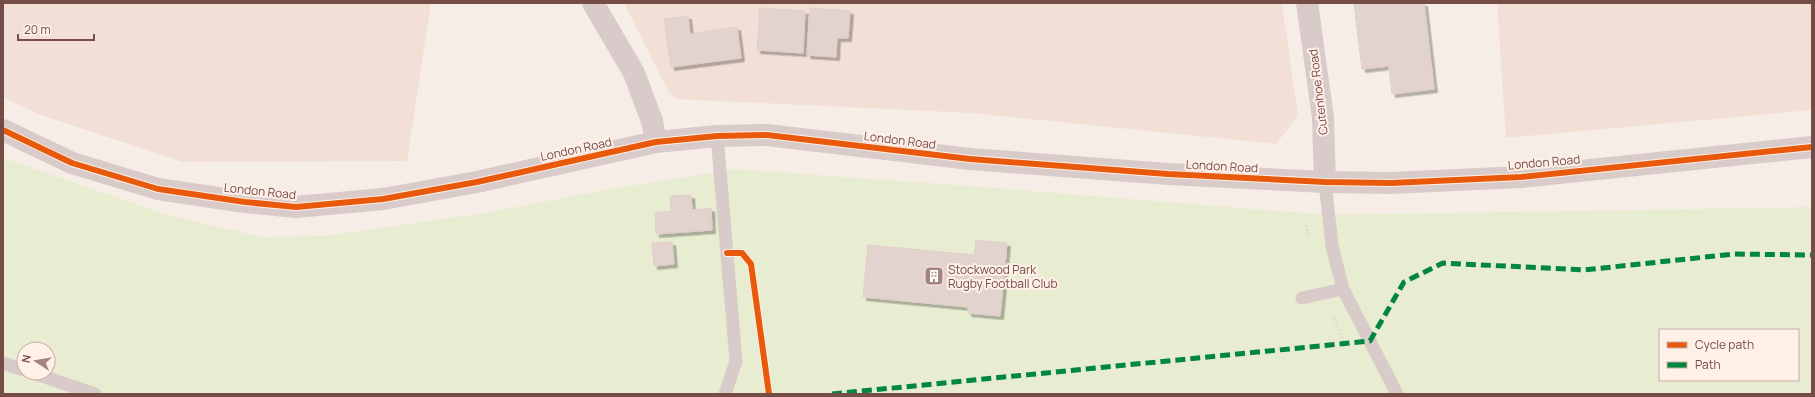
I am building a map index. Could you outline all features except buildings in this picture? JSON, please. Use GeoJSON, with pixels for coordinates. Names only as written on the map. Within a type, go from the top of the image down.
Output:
{"type":"FeatureCollection","features":[{"type":"Feature","properties":{"kind":"street"},"geometry":{"type":"LineString","coordinates":[[593,3],[634,73],[652,121],[656,142]]}},
{"type":"Feature","properties":{"kind":"street","name":"Cutenhoe Road"},"geometry":{"type":"LineString","coordinates":[[1307,3],[1323,118],[1325,182]]}},
{"type":"Feature","properties":{"kind":"street","name":"London Road"},"geometry":{"type":"LineString","coordinates":[[3,130],[72,163],[158,189],[245,202],[296,207],[383,199],[477,182],[656,142],[717,136],[767,135],[970,159],[1168,174],[1325,182],[1391,183],[1520,176],[1812,147]]}},
{"type":"Feature","properties":{"kind":"lane"},"geometry":{"type":"LineString","coordinates":[[717,136],[736,361],[725,394]]}},
{"type":"Feature","properties":{"kind":"lane"},"geometry":{"type":"LineString","coordinates":[[1325,182],[1332,246],[1343,289],[1397,394]]}},
{"type":"Feature","properties":{"kind":"lane"},"geometry":{"type":"LineString","coordinates":[[1302,298],[1343,289]]}},
{"type":"Feature","properties":{"kind":"lane"},"geometry":{"type":"LineString","coordinates":[[3,363],[16,367]]}},
{"type":"Feature","properties":{"kind":"lane"},"geometry":{"type":"LineString","coordinates":[[56,381],[95,394]]}},
{"type":"Feature","properties":{"kind":"path"},"geometry":{"type":"LineString","coordinates":[[727,254],[742,253],[751,264],[769,394]]}},
{"type":"Feature","properties":{"kind":"shaded area"},"geometry":{"type":"Polygon","coordinates":[[[3,3],[431,3],[407,161],[183,162],[41,115],[3,97],[3,3]]]}},
{"type":"Feature","properties":{"kind":"shaded area"},"geometry":{"type":"Polygon","coordinates":[[[624,3],[1282,3],[1298,116],[1276,144],[972,113],[676,99],[668,91],[624,3]]]}},
{"type":"Feature","properties":{"kind":"shaded area"},"geometry":{"type":"Polygon","coordinates":[[[1497,3],[1812,3],[1812,110],[1506,138],[1497,3]]]}},
{"type":"Feature","properties":{"kind":"green space"},"geometry":{"type":"Polygon","coordinates":[[[3,158],[165,214],[261,237],[325,236],[491,212],[603,190],[735,169],[970,186],[1328,215],[1812,207],[1812,394],[3,394],[3,158]]]}},
{"type":"Feature","properties":{"kind":"marked path"},"geometry":{"type":"LineString","coordinates":[[832,394],[1370,341],[1404,282],[1443,263],[1584,270],[1734,254],[1812,255]]}},
{"type":"Feature","properties":{"kind":"cycle path"},"geometry":{"type":"LineString","coordinates":[[3,130],[72,163],[158,189],[245,202],[296,207],[383,199],[477,182],[656,142],[717,136],[767,135],[970,159],[1168,174],[1325,182],[1391,183],[1521,177],[1812,147]]}},
{"type":"Feature","properties":{"kind":"cycle path"},"geometry":{"type":"LineString","coordinates":[[727,253],[742,253],[751,264],[769,394]]}},
{"type":"Feature","properties":{"kind":"place","name":"Stockwood Park Rugby Football Club"},"geometry":{"type":"Point","coordinates":[934,276]}}]}
